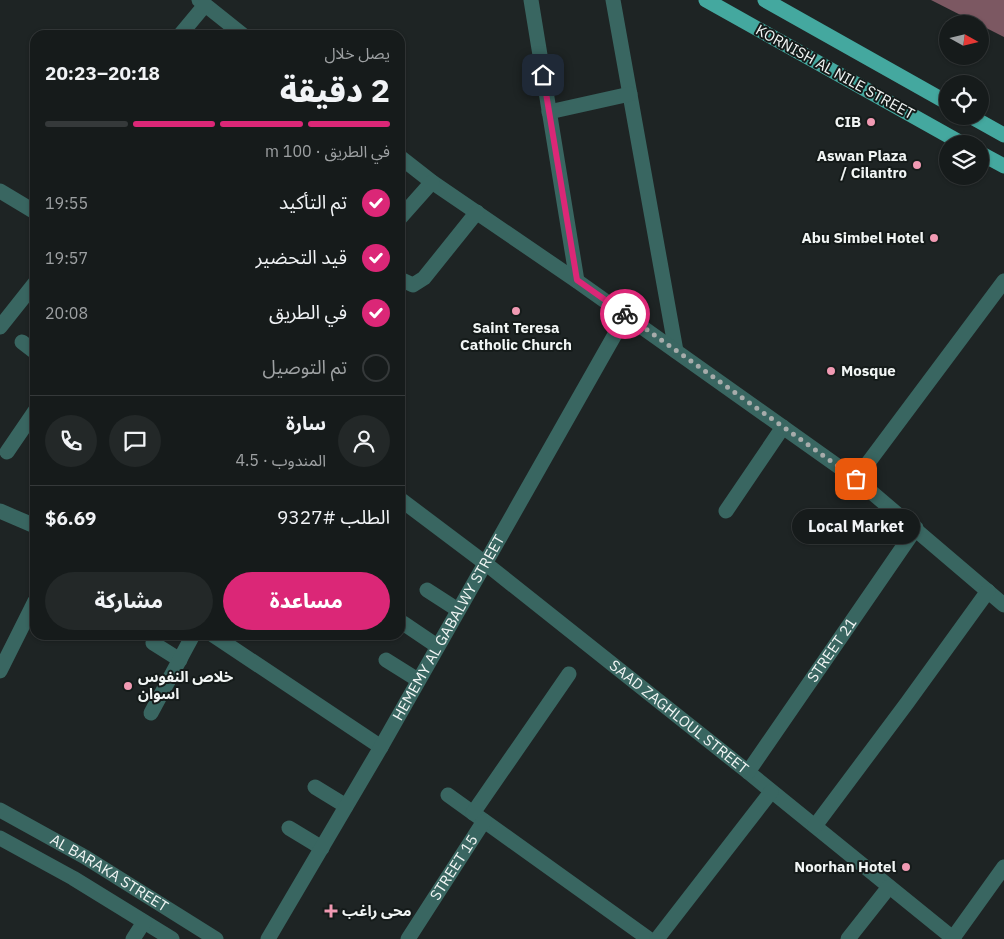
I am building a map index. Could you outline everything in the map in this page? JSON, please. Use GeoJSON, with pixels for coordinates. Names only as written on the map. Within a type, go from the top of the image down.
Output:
{"type":"FeatureCollection","features":[{"type":"Feature","properties":{"kind":"main road","name":"KORNISH AL NILE STREET"},"geometry":{"type":"LineString","coordinates":[[706,0],[948,135]]}},
{"type":"Feature","properties":{"kind":"main road","name":"KORNISH AL NILE STREET"},"geometry":{"type":"LineString","coordinates":[[765,0],[939,98]]}},
{"type":"Feature","properties":{"kind":"main road"},"geometry":{"type":"LineString","coordinates":[[986,125],[1004,135]]}},
{"type":"Feature","properties":{"kind":"main road"},"geometry":{"type":"LineString","coordinates":[[989,158],[1004,166]]}},
{"type":"Feature","properties":{"kind":"street"},"geometry":{"type":"LineString","coordinates":[[531,0],[577,280]]}},
{"type":"Feature","properties":{"kind":"street"},"geometry":{"type":"LineString","coordinates":[[613,0],[676,351]]}},
{"type":"Feature","properties":{"kind":"street"},"geometry":{"type":"LineString","coordinates":[[183,30],[202,3],[237,30]]}},
{"type":"Feature","properties":{"kind":"street"},"geometry":{"type":"LineString","coordinates":[[549,112],[630,94]]}},
{"type":"Feature","properties":{"kind":"street"},"geometry":{"type":"LineString","coordinates":[[405,161],[432,182],[577,280],[856,479],[916,528],[1004,605]]}},
{"type":"Feature","properties":{"kind":"street"},"geometry":{"type":"LineString","coordinates":[[405,212],[432,182]]}},
{"type":"Feature","properties":{"kind":"street"},"geometry":{"type":"LineString","coordinates":[[0,192],[30,209]]}},
{"type":"Feature","properties":{"kind":"street"},"geometry":{"type":"LineString","coordinates":[[405,281],[414,285],[424,278],[476,212]]}},
{"type":"Feature","properties":{"kind":"street"},"geometry":{"type":"LineString","coordinates":[[856,479],[1004,281]]}},
{"type":"Feature","properties":{"kind":"street"},"geometry":{"type":"LineString","coordinates":[[0,327],[30,289]]}},
{"type":"Feature","properties":{"kind":"street","name":"HEMEMY AL GABALWY STREET"},"geometry":{"type":"LineString","coordinates":[[268,939],[381,747],[626,315]]}},
{"type":"Feature","properties":{"kind":"street"},"geometry":{"type":"LineString","coordinates":[[22,342],[30,348]]}},
{"type":"Feature","properties":{"kind":"street"},"geometry":{"type":"LineString","coordinates":[[7,452],[30,418]]}},
{"type":"Feature","properties":{"kind":"street"},"geometry":{"type":"LineString","coordinates":[[726,511],[783,426]]}},
{"type":"Feature","properties":{"kind":"street","name":"SAAD ZAGHLOUL STREET"},"geometry":{"type":"LineString","coordinates":[[405,503],[485,563],[954,938]]}},
{"type":"Feature","properties":{"kind":"street"},"geometry":{"type":"LineString","coordinates":[[0,511],[30,524]]}},
{"type":"Feature","properties":{"kind":"street","name":"STREET 21"},"geometry":{"type":"LineString","coordinates":[[748,772],[916,528]]}},
{"type":"Feature","properties":{"kind":"street"},"geometry":{"type":"LineString","coordinates":[[426,590],[458,610]]}},
{"type":"Feature","properties":{"kind":"street"},"geometry":{"type":"LineString","coordinates":[[814,826],[907,703],[988,591]]}},
{"type":"Feature","properties":{"kind":"street"},"geometry":{"type":"LineString","coordinates":[[0,671],[30,611]]}},
{"type":"Feature","properties":{"kind":"street"},"geometry":{"type":"LineString","coordinates":[[405,624],[437,646]]}},
{"type":"Feature","properties":{"kind":"street"},"geometry":{"type":"LineString","coordinates":[[151,713],[190,640]]}},
{"type":"Feature","properties":{"kind":"street"},"geometry":{"type":"LineString","coordinates":[[221,640],[381,747]]}},
{"type":"Feature","properties":{"kind":"street"},"geometry":{"type":"LineString","coordinates":[[153,643],[180,660]]}},
{"type":"Feature","properties":{"kind":"street"},"geometry":{"type":"LineString","coordinates":[[386,660],[418,680]]}},
{"type":"Feature","properties":{"kind":"street","name":"STREET 15"},"geometry":{"type":"LineString","coordinates":[[408,939],[478,817],[569,674]]}},
{"type":"Feature","properties":{"kind":"street"},"geometry":{"type":"LineString","coordinates":[[315,787],[346,806]]}},
{"type":"Feature","properties":{"kind":"street"},"geometry":{"type":"LineString","coordinates":[[657,939],[771,792]]}},
{"type":"Feature","properties":{"kind":"street"},"geometry":{"type":"LineString","coordinates":[[448,795],[649,939]]}},
{"type":"Feature","properties":{"kind":"street","name":"AL BARAKA STREET"},"geometry":{"type":"LineString","coordinates":[[0,810],[85,857],[216,939]]}},
{"type":"Feature","properties":{"kind":"street"},"geometry":{"type":"LineString","coordinates":[[289,828],[322,848]]}},
{"type":"Feature","properties":{"kind":"street","name":"AL BARAKA STREET"},"geometry":{"type":"LineString","coordinates":[[0,838],[73,878],[172,939]]}},
{"type":"Feature","properties":{"kind":"street"},"geometry":{"type":"LineString","coordinates":[[954,938],[1004,867]]}},
{"type":"Feature","properties":{"kind":"street"},"geometry":{"type":"LineString","coordinates":[[848,939],[889,887]]}},
{"type":"Feature","properties":{"kind":"street"},"geometry":{"type":"LineString","coordinates":[[133,939],[144,922]]}},
{"type":"Feature","properties":{"kind":"shaded area"},"geometry":{"type":"Polygon","coordinates":[[[931,0],[1004,0],[1004,37],[989,29],[989,15],[961,15],[931,0]]]}},
{"type":"Feature","properties":{"kind":"way so far"},"geometry":{"type":"LineString","coordinates":[[625,314],[856,479]]}},
{"type":"Feature","properties":{"kind":"place","name":"CIB"},"geometry":{"type":"Point","coordinates":[871,122]}},
{"type":"Feature","properties":{"kind":"place","name":"Aswan Plaza / Cilantro"},"geometry":{"type":"Point","coordinates":[917,165]}},
{"type":"Feature","properties":{"kind":"place","name":"Abu Simbel Hotel"},"geometry":{"type":"Point","coordinates":[934,238]}},
{"type":"Feature","properties":{"kind":"place","name":"Saint Teresa Catholic Church"},"geometry":{"type":"Point","coordinates":[516,311]}},
{"type":"Feature","properties":{"kind":"place","name":"Mosque"},"geometry":{"type":"Point","coordinates":[831,371]}},
{"type":"Feature","properties":{"kind":"place","name":"Local Market"},"geometry":{"type":"Point","coordinates":[856,479]}},
{"type":"Feature","properties":{"kind":"place","name":"خلاص النفوس اسوان"},"geometry":{"type":"Point","coordinates":[128,686]}},
{"type":"Feature","properties":{"kind":"place","name":"Noorhan Hotel"},"geometry":{"type":"Point","coordinates":[906,867]}},
{"type":"Feature","properties":{"kind":"place","name":"محى راغب"},"geometry":{"type":"Point","coordinates":[331,911]}},
{"type":"Feature","properties":{"kind":"route"},"geometry":{"type":"LineString","coordinates":[[543,75],[577,280],[625,314]]}}]}
